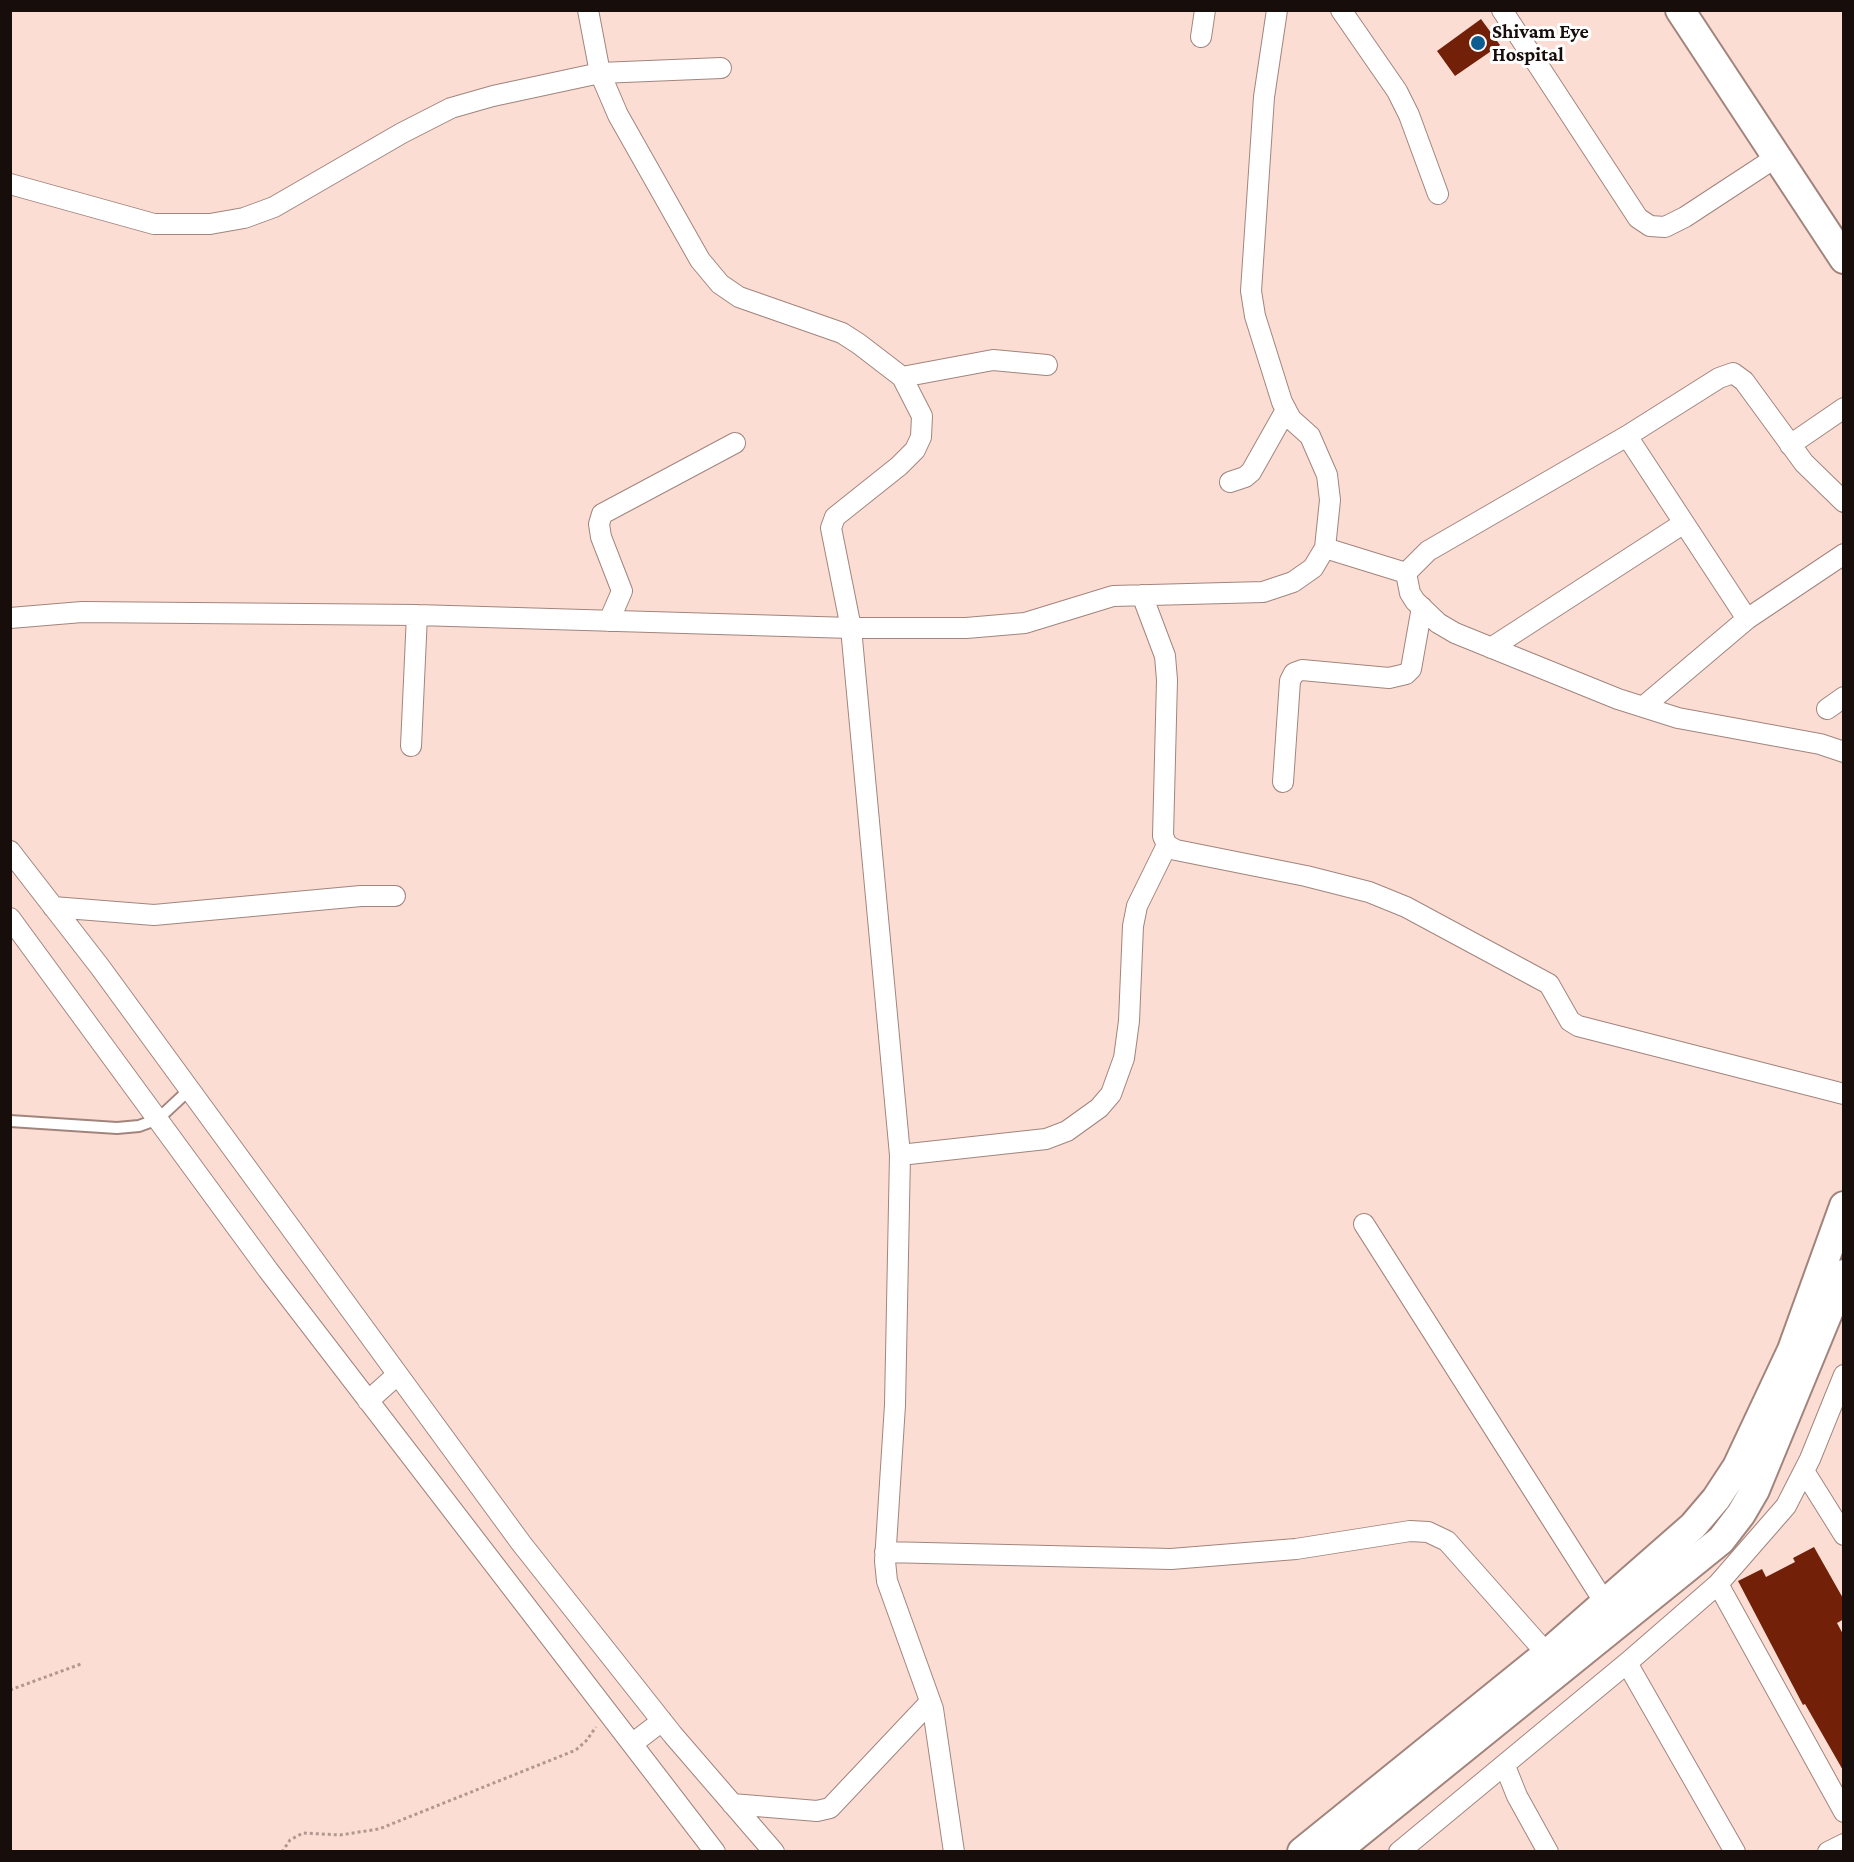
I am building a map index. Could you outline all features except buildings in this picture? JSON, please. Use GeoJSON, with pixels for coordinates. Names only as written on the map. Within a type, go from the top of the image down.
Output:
{"type":"FeatureCollection","features":[{"type":"Feature","properties":{"kind":"street"},"geometry":{"type":"LineString","coordinates":[[588,10],[600,73],[618,115],[640,158],[700,260],[720,284],[739,297],[842,333],[902,377],[922,416],[921,437],[915,450],[832,522],[832,544],[851,628],[900,1155],[896,1405],[885,1552],[887,1581],[930,1702],[954,1851]]}},
{"type":"Feature","properties":{"kind":"street"},"geometry":{"type":"LineString","coordinates":[[1201,37],[1205,10]]}},
{"type":"Feature","properties":{"kind":"street"},"geometry":{"type":"LineString","coordinates":[[10,618],[82,612],[417,615],[851,628],[999,627],[1025,623],[1113,596],[1263,592],[1293,582],[1313,568],[1325,548],[1330,500],[1327,475],[1310,436],[1291,419],[1286,410],[1260,334],[1251,291],[1264,98],[1278,10]]}},
{"type":"Feature","properties":{"kind":"street"},"geometry":{"type":"LineString","coordinates":[[1341,10],[1397,91],[1409,115],[1438,194]]}},
{"type":"Feature","properties":{"kind":"street"},"geometry":{"type":"LineString","coordinates":[[1502,10],[1638,219],[1650,226],[1665,227],[1775,158]]}},
{"type":"Feature","properties":{"kind":"street"},"geometry":{"type":"LineString","coordinates":[[1680,10],[1775,158],[1844,259]]}},
{"type":"Feature","properties":{"kind":"street"},"geometry":{"type":"LineString","coordinates":[[10,184],[154,224],[184,226],[222,222],[244,218],[274,207],[402,133],[451,108],[493,96],[600,73],[721,68]]}},
{"type":"Feature","properties":{"kind":"street"},"geometry":{"type":"LineString","coordinates":[[902,377],[993,360],[1047,365]]}},
{"type":"Feature","properties":{"kind":"street"},"geometry":{"type":"LineString","coordinates":[[1406,573],[1428,551],[1627,436],[1719,378],[1733,373],[1744,381],[1790,445],[1844,502]]}},
{"type":"Feature","properties":{"kind":"street"},"geometry":{"type":"LineString","coordinates":[[1790,445],[1844,408]]}},
{"type":"Feature","properties":{"kind":"street"},"geometry":{"type":"LineString","coordinates":[[1230,482],[1245,477],[1251,472],[1286,410]]}},
{"type":"Feature","properties":{"kind":"street"},"geometry":{"type":"LineString","coordinates":[[1627,436],[1747,619]]}},
{"type":"Feature","properties":{"kind":"street"},"geometry":{"type":"LineString","coordinates":[[609,621],[622,591],[601,537],[599,524],[602,514],[735,443]]}},
{"type":"Feature","properties":{"kind":"street"},"geometry":{"type":"LineString","coordinates":[[1491,648],[1684,523]]}},
{"type":"Feature","properties":{"kind":"street"},"geometry":{"type":"LineString","coordinates":[[1325,548],[1406,573]]}},
{"type":"Feature","properties":{"kind":"street"},"geometry":{"type":"LineString","coordinates":[[1642,707],[1747,619],[1844,554]]}},
{"type":"Feature","properties":{"kind":"street"},"geometry":{"type":"LineString","coordinates":[[1406,573],[1410,593],[1438,623],[1491,648],[1642,707],[1678,718],[1820,744],[1844,752]]}},
{"type":"Feature","properties":{"kind":"street"},"geometry":{"type":"LineString","coordinates":[[1143,596],[1165,656],[1167,680],[1163,836],[1167,845],[1176,850],[1306,876],[1369,892],[1406,907],[1549,984],[1570,1022],[1578,1026],[1844,1094]]}},
{"type":"Feature","properties":{"kind":"street"},"geometry":{"type":"LineString","coordinates":[[1283,783],[1290,681],[1294,673],[1302,670],[1389,678],[1406,674],[1411,669],[1422,608]]}},
{"type":"Feature","properties":{"kind":"street"},"geometry":{"type":"LineString","coordinates":[[411,746],[417,615]]}},
{"type":"Feature","properties":{"kind":"street"},"geometry":{"type":"LineString","coordinates":[[1827,709],[1844,697]]}},
{"type":"Feature","properties":{"kind":"street"},"geometry":{"type":"LineString","coordinates":[[900,1155],[1046,1139],[1086,1120],[1105,1101],[1119,1078],[1125,1058],[1133,926],[1137,906],[1167,845]]}},
{"type":"Feature","properties":{"kind":"street"},"geometry":{"type":"LineString","coordinates":[[10,851],[19,876],[53,907],[521,1543],[662,1721],[774,1851]]}},
{"type":"Feature","properties":{"kind":"street"},"geometry":{"type":"LineString","coordinates":[[53,907],[154,915],[361,896],[395,896]]}},
{"type":"Feature","properties":{"kind":"street"},"geometry":{"type":"LineString","coordinates":[[10,918],[368,1401],[715,1851]]}},
{"type":"Feature","properties":{"kind":"street"},"geometry":{"type":"LineString","coordinates":[[1302,1851],[1547,1654],[1693,1526],[1716,1499],[1737,1467],[1792,1350],[1844,1206]]}},
{"type":"Feature","properties":{"kind":"street"},"geometry":{"type":"LineString","coordinates":[[1364,1224],[1605,1603]]}},
{"type":"Feature","properties":{"kind":"street"},"geometry":{"type":"LineString","coordinates":[[1335,1851],[1721,1540],[1741,1514],[1755,1490],[1844,1274]]}},
{"type":"Feature","properties":{"kind":"street"},"geometry":{"type":"LineString","coordinates":[[368,1401],[397,1375]]}},
{"type":"Feature","properties":{"kind":"street"},"geometry":{"type":"LineString","coordinates":[[1401,1851],[1628,1664],[1718,1584],[1786,1506],[1839,1402],[1844,1375]]}},
{"type":"Feature","properties":{"kind":"street"},"geometry":{"type":"LineString","coordinates":[[1804,1471],[1844,1535]]}},
{"type":"Feature","properties":{"kind":"street"},"geometry":{"type":"LineString","coordinates":[[885,1552],[1171,1559],[1296,1549],[1410,1531],[1428,1532],[1447,1541],[1547,1654]]}},
{"type":"Feature","properties":{"kind":"street"},"geometry":{"type":"LineString","coordinates":[[1718,1584],[1844,1812]]}},
{"type":"Feature","properties":{"kind":"street"},"geometry":{"type":"LineString","coordinates":[[1628,1664],[1735,1851]]}},
{"type":"Feature","properties":{"kind":"street"},"geometry":{"type":"LineString","coordinates":[[732,1803],[817,1811],[830,1808],[930,1702]]}},
{"type":"Feature","properties":{"kind":"street"},"geometry":{"type":"LineString","coordinates":[[632,1744],[662,1721]]}},
{"type":"Feature","properties":{"kind":"street"},"geometry":{"type":"LineString","coordinates":[[1505,1766],[1517,1796],[1548,1851]]}},
{"type":"Feature","properties":{"kind":"street"},"geometry":{"type":"LineString","coordinates":[[1828,1851],[1844,1844]]}},
{"type":"Feature","properties":{"kind":"lane"},"geometry":{"type":"LineString","coordinates":[[10,1121],[117,1128],[139,1126],[158,1119],[189,1090]]}},
{"type":"Feature","properties":{"kind":"path"},"geometry":{"type":"LineString","coordinates":[[10,1690],[81,1664]]}},
{"type":"Feature","properties":{"kind":"path"},"geometry":{"type":"LineString","coordinates":[[282,1851],[296,1835],[340,1835],[379,1829],[569,1753],[586,1741],[605,1710]]}},
{"type":"Feature","properties":{"kind":"place","name":"Shivam Eye Hospital"},"geometry":{"type":"Point","coordinates":[1478,43]}}]}
